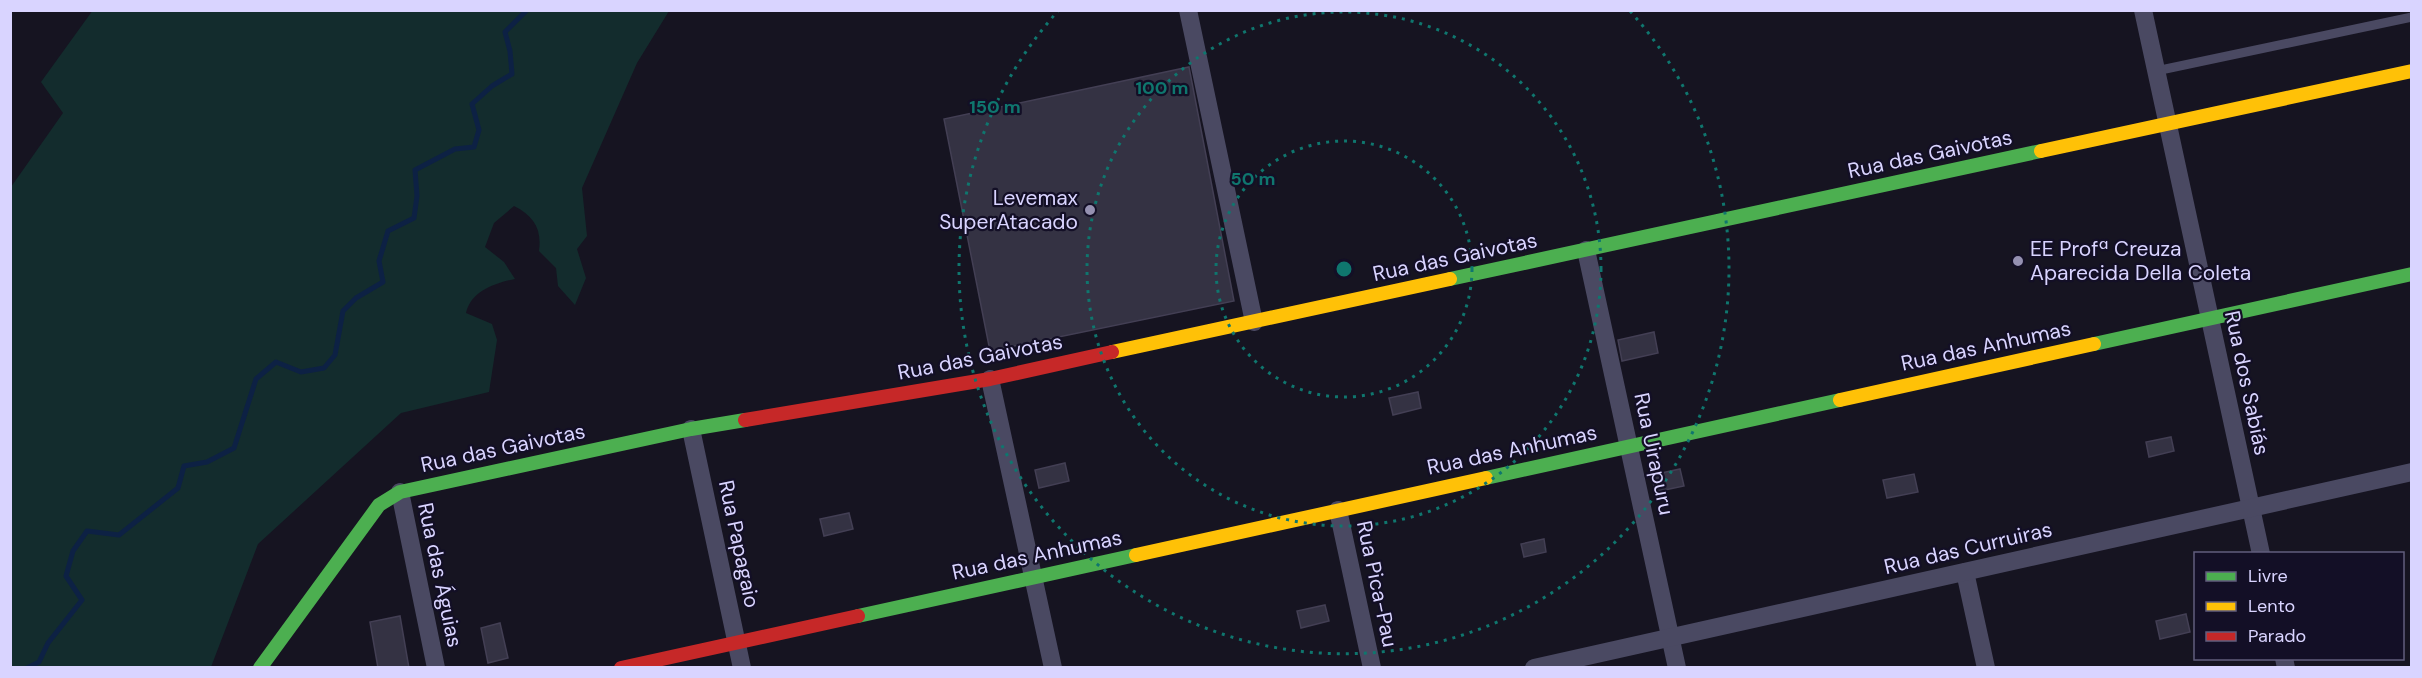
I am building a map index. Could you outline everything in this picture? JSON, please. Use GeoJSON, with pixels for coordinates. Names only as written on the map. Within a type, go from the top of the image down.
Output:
{"type":"FeatureCollection","features":[{"type":"Feature","properties":{"kind":"street"},"geometry":{"type":"LineString","coordinates":[[1188,10],[1254,322]]}},
{"type":"Feature","properties":{"kind":"street","name":"Rua dos Sabiás"},"geometry":{"type":"LineString","coordinates":[[2143,10],[2261,552]]}},
{"type":"Feature","properties":{"kind":"street","name":"Rua das Gaivotas"},"geometry":{"type":"LineString","coordinates":[[399,492],[691,429],[990,379],[2412,71]]}},
{"type":"Feature","properties":{"kind":"street","name":"Rua Uirapuru"},"geometry":{"type":"LineString","coordinates":[[1586,250],[1677,668]]}},
{"type":"Feature","properties":{"kind":"street","name":"Rua das Anhumas"},"geometry":{"type":"LineString","coordinates":[[621,668],[2412,274]]}},
{"type":"Feature","properties":{"kind":"street"},"geometry":{"type":"LineString","coordinates":[[990,379],[1053,668]]}},
{"type":"Feature","properties":{"kind":"street","name":"Rua Papagaio"},"geometry":{"type":"LineString","coordinates":[[691,429],[742,668]]}},
{"type":"Feature","properties":{"kind":"street","name":"Rua das Curruiras"},"geometry":{"type":"LineString","coordinates":[[1534,668],[2412,472]]}},
{"type":"Feature","properties":{"kind":"street"},"geometry":{"type":"LineString","coordinates":[[260,668],[379,505],[399,492]]}},
{"type":"Feature","properties":{"kind":"street","name":"Rua das Águias"},"geometry":{"type":"LineString","coordinates":[[399,492],[436,668]]}},
{"type":"Feature","properties":{"kind":"street","name":"Rua Pica-Pau"},"geometry":{"type":"LineString","coordinates":[[1338,510],[1372,668]]}},
{"type":"Feature","properties":{"kind":"street"},"geometry":{"type":"LineString","coordinates":[[1965,572],[1986,668]]}},
{"type":"Feature","properties":{"kind":"lane"},"geometry":{"type":"LineString","coordinates":[[2156,71],[2412,17]]}},
{"type":"Feature","properties":{"kind":"green space"},"geometry":{"type":"Polygon","coordinates":[[[93,10],[669,11],[637,63],[582,188],[587,236],[577,249],[586,278],[575,305],[558,286],[556,268],[539,251],[539,236],[535,224],[527,214],[514,206],[494,223],[485,247],[504,262],[515,279],[485,289],[473,299],[466,313],[492,324],[497,340],[489,392],[401,413],[258,544],[211,667],[11,667],[11,187],[63,113],[41,82],[93,10]]]}},
{"type":"Feature","properties":{"kind":"building","name":"Levemax SuperAtacado"},"geometry":{"type":"Polygon","coordinates":[[[1189,67],[1234,301],[990,351],[944,119],[1189,67]]]}},
{"type":"Feature","properties":{"kind":"building"},"geometry":{"type":"Polygon","coordinates":[[[1654,332],[1658,353],[1622,361],[1618,340],[1654,332]]]}},
{"type":"Feature","properties":{"kind":"building"},"geometry":{"type":"Polygon","coordinates":[[[1418,392],[1421,408],[1393,415],[1389,398],[1418,392]]]}},
{"type":"Feature","properties":{"kind":"building"},"geometry":{"type":"Polygon","coordinates":[[[2171,437],[2174,451],[2149,457],[2146,442],[2171,437]]]}},
{"type":"Feature","properties":{"kind":"building"},"geometry":{"type":"Polygon","coordinates":[[[1065,463],[1069,481],[1039,488],[1035,470],[1065,463]]]}},
{"type":"Feature","properties":{"kind":"building"},"geometry":{"type":"Polygon","coordinates":[[[1680,469],[1684,486],[1655,492],[1652,475],[1680,469]]]}},
{"type":"Feature","properties":{"kind":"building"},"geometry":{"type":"Polygon","coordinates":[[[1914,474],[1918,492],[1887,498],[1883,480],[1914,474]]]}},
{"type":"Feature","properties":{"kind":"building"},"geometry":{"type":"Polygon","coordinates":[[[849,513],[853,529],[824,536],[820,519],[849,513]]]}},
{"type":"Feature","properties":{"kind":"building"},"geometry":{"type":"Polygon","coordinates":[[[1544,539],[1546,552],[1524,557],[1521,544],[1544,539]]]}},
{"type":"Feature","properties":{"kind":"building"},"geometry":{"type":"Polygon","coordinates":[[[1325,605],[1329,621],[1301,628],[1297,611],[1325,605]]]}},
{"type":"Feature","properties":{"kind":"building"},"geometry":{"type":"Polygon","coordinates":[[[2186,614],[2190,632],[2160,639],[2156,621],[2186,614]]]}},
{"type":"Feature","properties":{"kind":"building"},"geometry":{"type":"Polygon","coordinates":[[[400,616],[409,668],[378,668],[370,622],[400,616]]]}},
{"type":"Feature","properties":{"kind":"building"},"geometry":{"type":"Polygon","coordinates":[[[500,623],[508,658],[488,663],[481,628],[500,623]]]}},
{"type":"Feature","properties":{"kind":"waterway"},"geometry":{"type":"LineString","coordinates":[[27,668],[39,662],[48,643],[82,600],[66,576],[73,551],[87,531],[119,535],[178,488],[184,466],[207,462],[234,448],[256,379],[276,362],[301,372],[324,368],[335,355],[343,311],[356,298],[383,282],[379,261],[388,231],[414,218],[417,196],[415,170],[455,149],[474,147],[479,130],[472,104],[492,86],[512,74],[510,51],[505,32],[527,10]]}},
{"type":"Feature","properties":{"kind":"traffic: fast"},"geometry":{"type":"LineString","coordinates":[[1450,279],[2041,151]]}},
{"type":"Feature","properties":{"kind":"traffic: fast"},"geometry":{"type":"LineString","coordinates":[[2094,344],[2412,274]]}},
{"type":"Feature","properties":{"kind":"traffic: fast"},"geometry":{"type":"LineString","coordinates":[[1486,478],[1840,400]]}},
{"type":"Feature","properties":{"kind":"traffic: fast"},"geometry":{"type":"LineString","coordinates":[[260,668],[379,505],[400,492],[691,429],[745,420]]}},
{"type":"Feature","properties":{"kind":"traffic: fast"},"geometry":{"type":"LineString","coordinates":[[858,616],[1136,555]]}},
{"type":"Feature","properties":{"kind":"traffic: slow"},"geometry":{"type":"LineString","coordinates":[[2041,151],[2412,71]]}},
{"type":"Feature","properties":{"kind":"traffic: slow"},"geometry":{"type":"LineString","coordinates":[[1112,352],[1450,279]]}},
{"type":"Feature","properties":{"kind":"traffic: slow"},"geometry":{"type":"LineString","coordinates":[[1840,400],[2094,344]]}},
{"type":"Feature","properties":{"kind":"traffic: slow"},"geometry":{"type":"LineString","coordinates":[[1136,555],[1486,478]]}},
{"type":"Feature","properties":{"kind":"traffic: jam"},"geometry":{"type":"LineString","coordinates":[[745,420],[990,379],[1112,352]]}},
{"type":"Feature","properties":{"kind":"traffic: jam"},"geometry":{"type":"LineString","coordinates":[[621,668],[858,616]]}},
{"type":"Feature","properties":{"kind":"place","name":"Levemax SuperAtacado"},"geometry":{"type":"Point","coordinates":[1090,210]}},
{"type":"Feature","properties":{"kind":"place","name":"EE Profª Creuza Aparecida Della Coleta"},"geometry":{"type":"Point","coordinates":[2018,261]}}]}
